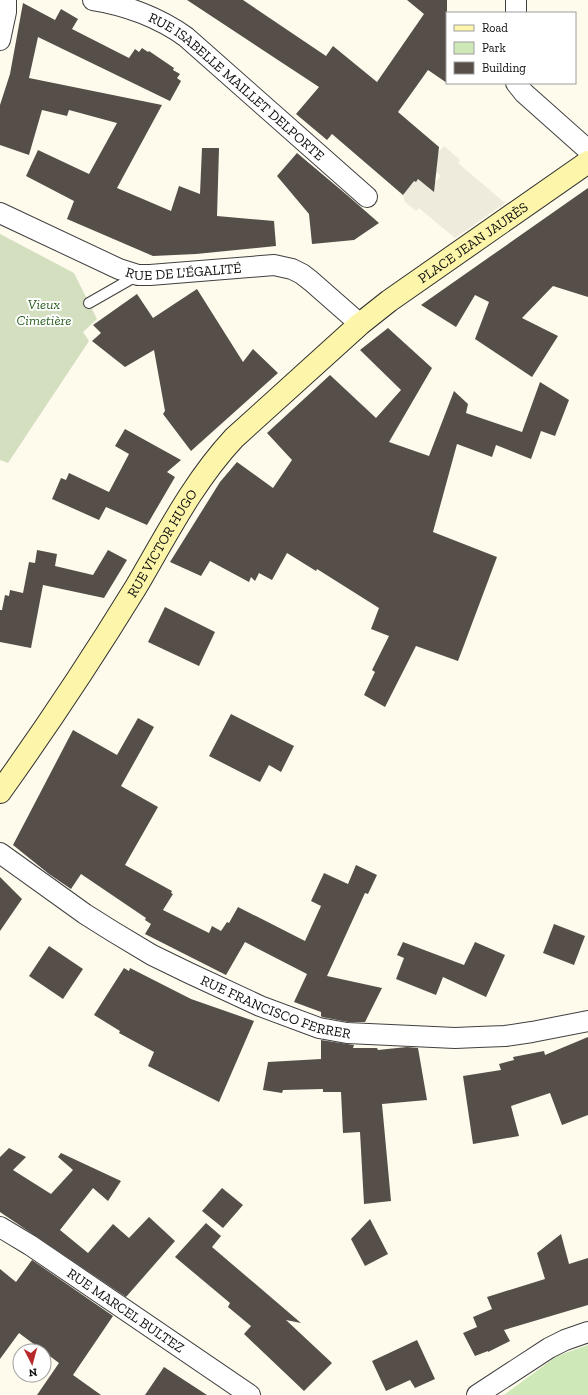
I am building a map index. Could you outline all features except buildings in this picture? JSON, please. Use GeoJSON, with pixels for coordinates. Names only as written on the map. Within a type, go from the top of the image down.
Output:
{"type":"FeatureCollection","features":[{"type":"Feature","properties":{"kind":"street"},"geometry":{"type":"LineString","coordinates":[[0,40],[6,12],[6,0]]}},
{"type":"Feature","properties":{"kind":"street","name":"RUE ISABELLE MAILLET DELPORTE"},"geometry":{"type":"LineString","coordinates":[[93,0],[144,14],[175,29],[186,37],[367,197]]}},
{"type":"Feature","properties":{"kind":"street"},"geometry":{"type":"LineString","coordinates":[[516,0],[516,12]]}},
{"type":"Feature","properties":{"kind":"street"},"geometry":{"type":"LineString","coordinates":[[517,84],[524,93],[588,150]]}},
{"type":"Feature","properties":{"kind":"street","name":"PLACE JEAN JAURÈS"},"geometry":{"type":"LineString","coordinates":[[360,324],[405,288],[588,162]]}},
{"type":"Feature","properties":{"kind":"street","name":"RUE DE L'ÉGALITÉ"},"geometry":{"type":"LineString","coordinates":[[0,213],[119,270],[138,275],[274,265],[283,266],[297,271],[311,280],[360,324]]}},
{"type":"Feature","properties":{"kind":"street","name":"RUE VICTOR HUGO"},"geometry":{"type":"LineString","coordinates":[[0,792],[88,663],[135,589],[181,510],[211,463],[234,438],[360,324]]}},
{"type":"Feature","properties":{"kind":"street","name":"RUE FRANCISCO FERRER"},"geometry":{"type":"LineString","coordinates":[[0,853],[85,914],[112,932],[152,955],[260,1006],[319,1028],[353,1033],[455,1038],[504,1036],[588,1021]]}},
{"type":"Feature","properties":{"kind":"street","name":"RUE MARCEL BULTEZ"},"geometry":{"type":"LineString","coordinates":[[0,1227],[36,1249],[250,1395]]}},
{"type":"Feature","properties":{"kind":"street"},"geometry":{"type":"LineString","coordinates":[[478,1395],[549,1348],[564,1340],[588,1332]]}},
{"type":"Feature","properties":{"kind":"lane"},"geometry":{"type":"LineString","coordinates":[[89,303],[138,275]]}},
{"type":"Feature","properties":{"kind":"green space","name":"Vieux Cimetière"},"geometry":{"type":"Polygon","coordinates":[[[0,234],[74,273],[97,319],[83,332],[89,341],[8,463],[0,460],[0,234]]]}},
{"type":"Feature","properties":{"kind":"green space"},"geometry":{"type":"Polygon","coordinates":[[[588,1345],[588,1395],[504,1395],[557,1356],[588,1345]]]}},
{"type":"Feature","properties":{"kind":"shaded area"},"geometry":{"type":"Polygon","coordinates":[[[444,146],[460,160],[458,163],[505,203],[455,238],[419,208],[416,211],[405,202],[403,195],[414,181],[416,182],[418,179],[430,188],[441,176],[435,171],[437,169],[437,164],[432,160],[444,146]]]}}]}
